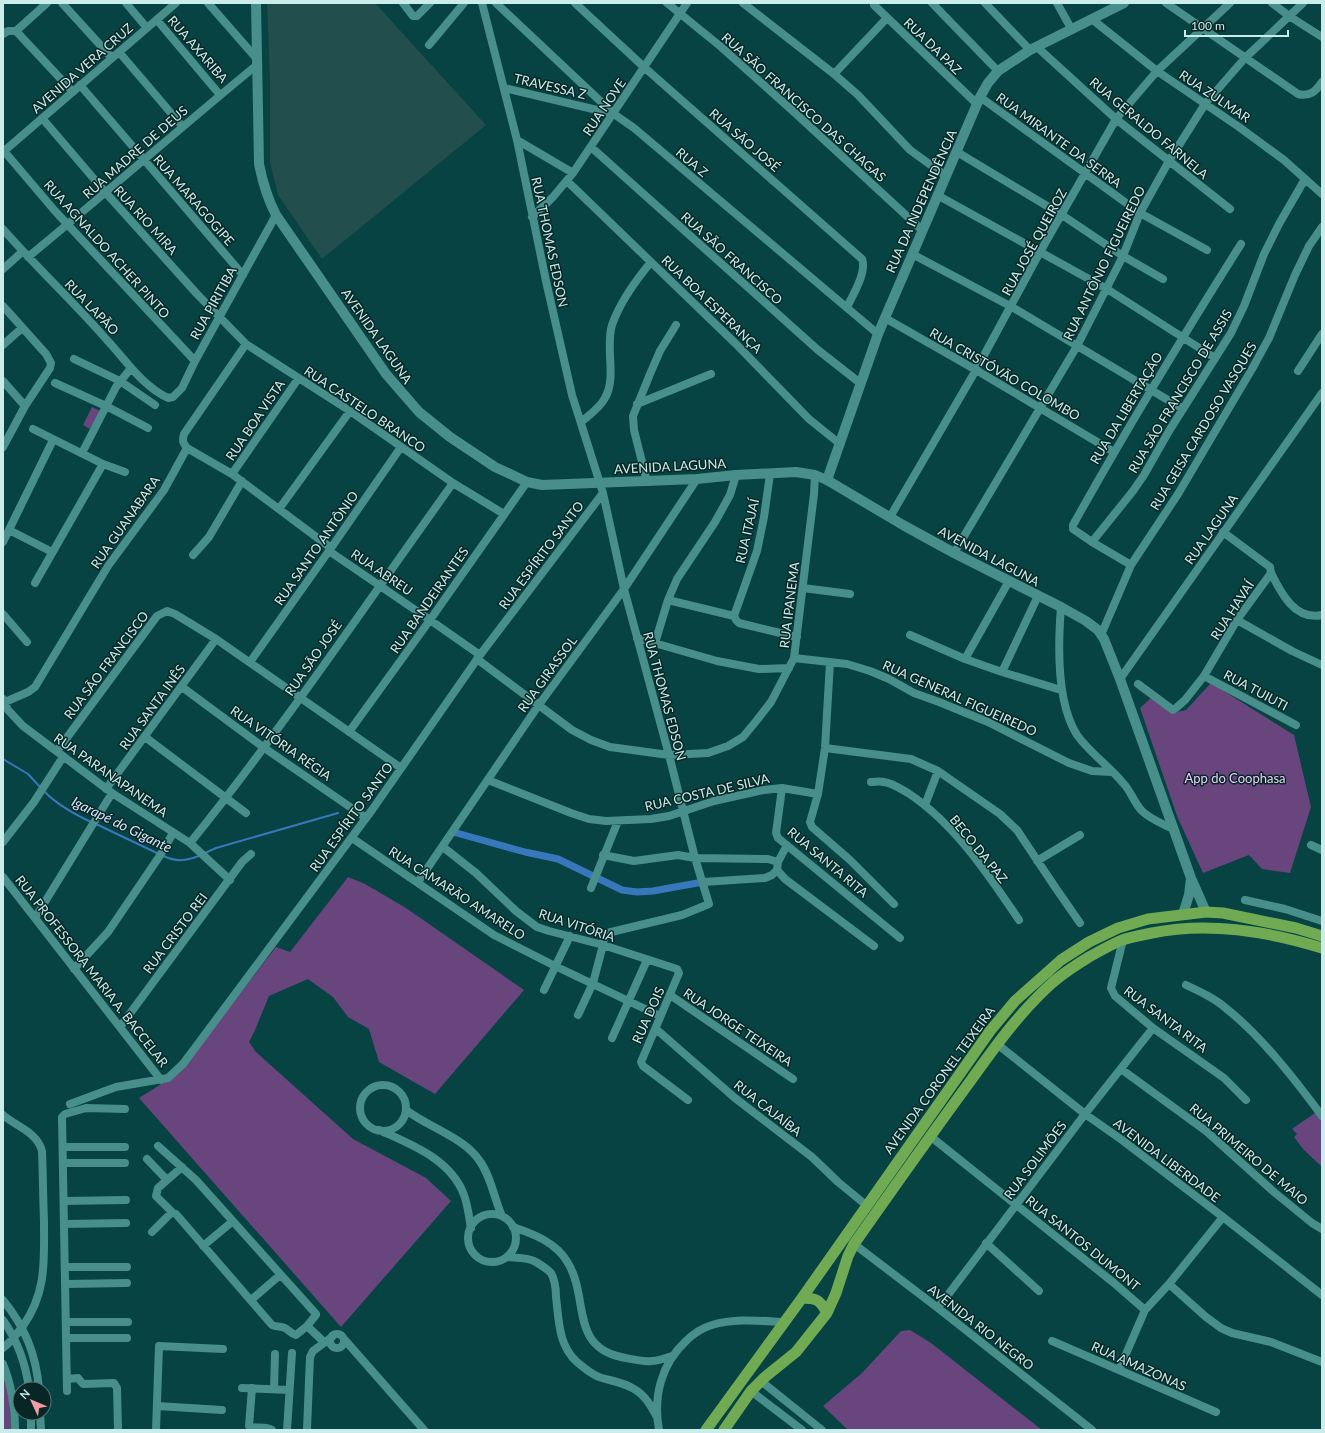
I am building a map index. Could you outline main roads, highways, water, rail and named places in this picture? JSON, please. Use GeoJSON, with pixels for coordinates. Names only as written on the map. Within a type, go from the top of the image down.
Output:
{"type":"FeatureCollection","features":[{"type":"Feature","properties":{"kind":"highway","name":"AVENIDA CORONEL TEIXEIRA"},"geometry":{"type":"LineString","coordinates":[[706,1430],[785,1322],[990,1030],[1034,983],[1061,960],[1089,942],[1118,928],[1148,919],[1183,914],[1206,912],[1236,915],[1296,928],[1322,936]]}},
{"type":"Feature","properties":{"kind":"highway","name":"AVENIDA CORONEL TEIXEIRA"},"geometry":{"type":"LineString","coordinates":[[724,1430],[751,1391],[796,1352],[827,1313],[836,1293],[848,1256],[854,1244],[997,1044],[1016,1021],[1052,983],[1070,968],[1123,940],[1169,929],[1226,928],[1296,940],[1322,948]]}},
{"type":"Feature","properties":{"kind":"highway"},"geometry":{"type":"LineString","coordinates":[[802,1298],[816,1299],[823,1305],[827,1313]]}},
{"type":"Feature","properties":{"kind":"main road","name":"AVENIDA LAGUNA"},"geometry":{"type":"LineString","coordinates":[[256,3],[259,164],[267,198],[276,215],[386,374],[404,397],[419,412],[450,437],[495,467],[527,482],[548,485],[602,488],[647,482],[796,472],[815,475],[827,480],[954,553],[1086,621],[1101,635],[1120,678],[1191,878],[1206,912]]}},
{"type":"Feature","properties":{"kind":"main road","name":"RUA DA INDEPENDÊNCIA"},"geometry":{"type":"LineString","coordinates":[[827,480],[878,334],[978,101],[988,83],[998,71],[1034,49],[1093,20],[1120,4]]}},
{"type":"Feature","properties":{"kind":"main road","name":"AVENIDA LAGUNA"},"geometry":{"type":"LineString","coordinates":[[1183,914],[1189,895],[1191,878]]}},
{"type":"Feature","properties":{"kind":"waterway","name":"Igarapé do Gigante"},"geometry":{"type":"LineString","coordinates":[[3,759],[28,774],[41,788]]}},
{"type":"Feature","properties":{"kind":"waterway","name":"Igarapé do Gigante"},"geometry":{"type":"LineString","coordinates":[[44,791],[54,801],[66,809],[91,822]]}},
{"type":"Feature","properties":{"kind":"waterway","name":"Igarapé do Gigante"},"geometry":{"type":"LineString","coordinates":[[205,853],[216,848],[338,813]]}},
{"type":"Feature","properties":{"kind":"waterway","name":"Igarapé do Gigante"},"geometry":{"type":"LineString","coordinates":[[96,824],[159,854]]}},
{"type":"Feature","properties":{"kind":"waterway"},"geometry":{"type":"LineString","coordinates":[[453,832],[525,852],[558,859],[622,890],[637,892],[653,891],[703,882]]}},
{"type":"Feature","properties":{"kind":"waterway","name":"Igarapé do Gigante"},"geometry":{"type":"LineString","coordinates":[[163,856],[181,860],[199,856]]}},
{"type":"Feature","properties":{"kind":"park label","name":"App do Coophasa"},"geometry":{"type":"Point","coordinates":[1235,778]}}]}
